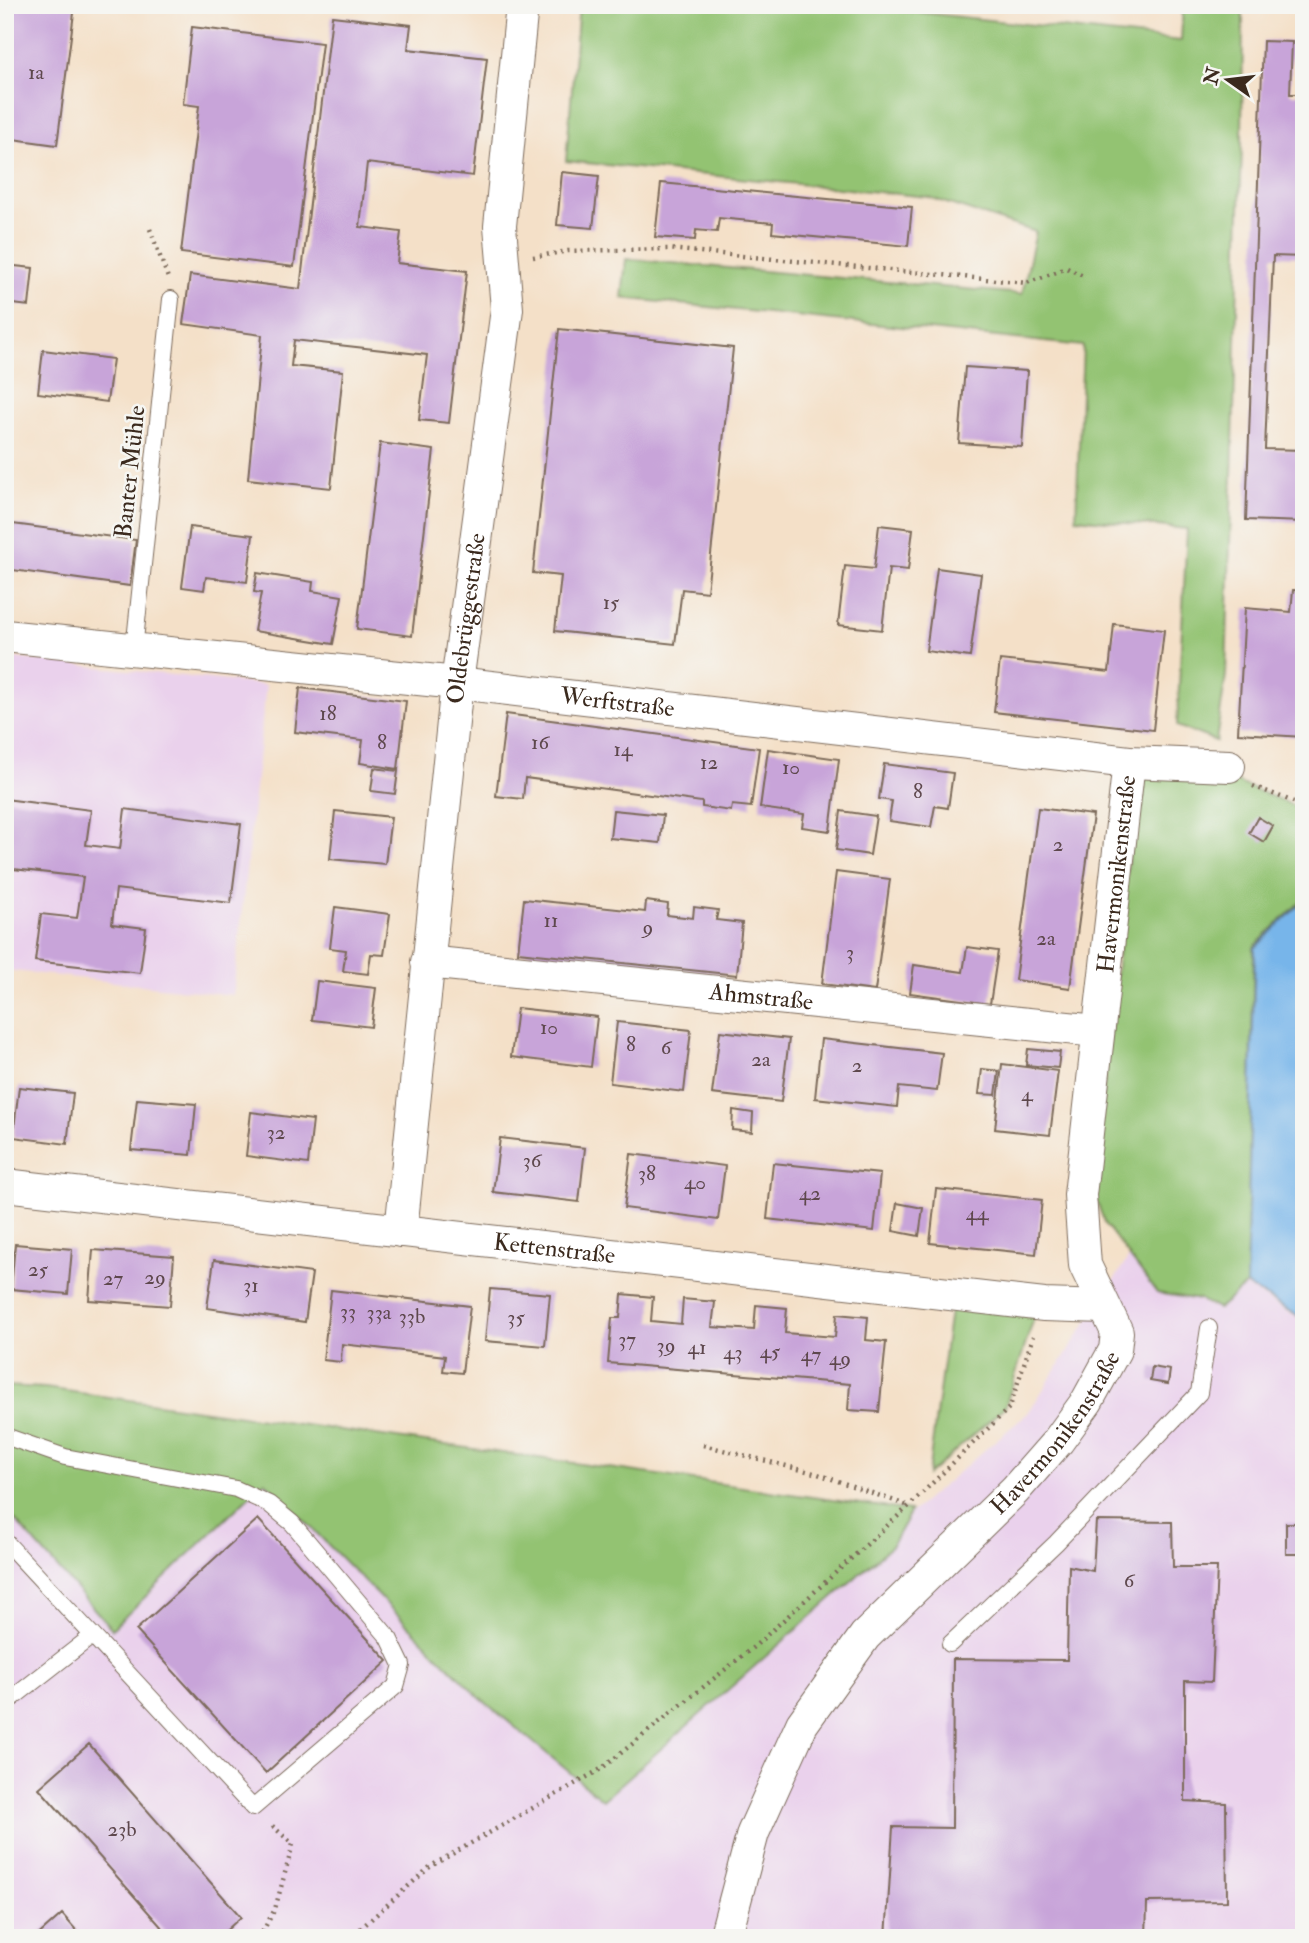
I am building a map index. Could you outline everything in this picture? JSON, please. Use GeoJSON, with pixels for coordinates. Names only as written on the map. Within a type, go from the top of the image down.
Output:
{"type":"FeatureCollection","features":[{"type":"Feature","properties":{"kind":"street","name":"Oldebrüggestraße"},"geometry":{"type":"LineString","coordinates":[[401,1231],[457,683],[507,309],[500,226],[522,5]]}},
{"type":"Feature","properties":{"kind":"street","name":"Werftstraße"},"geometry":{"type":"LineString","coordinates":[[5,636],[457,683],[1238,775]]}},
{"type":"Feature","properties":{"kind":"street","name":"Havermonikenstraße"},"geometry":{"type":"LineString","coordinates":[[724,1938],[753,1833],[802,1724],[865,1636],[1014,1490],[1073,1421],[1115,1350],[1116,1332],[1084,1265],[1080,1195],[1129,762]]}},
{"type":"Feature","properties":{"kind":"street","name":"Ahmstraße"},"geometry":{"type":"LineString","coordinates":[[427,962],[1097,1031]]}},
{"type":"Feature","properties":{"kind":"street","name":"Kettenstraße"},"geometry":{"type":"LineString","coordinates":[[5,1185],[1044,1305],[1104,1307]]}},
{"type":"Feature","properties":{"kind":"lane","name":"Banter Mühle"},"geometry":{"type":"LineString","coordinates":[[134,649],[171,299]]}},
{"type":"Feature","properties":{"kind":"lane"},"geometry":{"type":"LineString","coordinates":[[950,1644],[1056,1543],[1199,1392],[1209,1328]]}},
{"type":"Feature","properties":{"kind":"lane"},"geometry":{"type":"LineString","coordinates":[[5,1436],[65,1457],[236,1489],[269,1504],[292,1523],[389,1638],[402,1665],[396,1686],[253,1808],[5,1541]]}},
{"type":"Feature","properties":{"kind":"lane"},"geometry":{"type":"LineString","coordinates":[[5,1704],[92,1636]]}},
{"type":"Feature","properties":{"kind":"path"},"geometry":{"type":"LineString","coordinates":[[150,229],[169,283],[171,299]]}},
{"type":"Feature","properties":{"kind":"path"},"geometry":{"type":"LineString","coordinates":[[503,262],[568,251],[668,249],[1027,283],[1067,268],[1085,277]]}},
{"type":"Feature","properties":{"kind":"path"},"geometry":{"type":"LineString","coordinates":[[1238,775],[1304,806]]}},
{"type":"Feature","properties":{"kind":"path"},"geometry":{"type":"LineString","coordinates":[[350,1938],[431,1866],[601,1769],[756,1645],[909,1506],[1010,1407],[1044,1305]]}},
{"type":"Feature","properties":{"kind":"path"},"geometry":{"type":"LineString","coordinates":[[704,1445],[818,1474],[909,1506]]}},
{"type":"Feature","properties":{"kind":"path"},"geometry":{"type":"LineString","coordinates":[[253,1808],[293,1844],[275,1909],[259,1938]]}},
{"type":"Feature","properties":{"kind":"shaded area"},"geometry":{"type":"Polygon","coordinates":[[[5,657],[266,685],[233,995],[5,970],[5,657]]]}},
{"type":"Feature","properties":{"kind":"shaded area"},"geometry":{"type":"Polygon","coordinates":[[[1129,1257],[1157,1293],[1199,1301],[1218,1310],[1245,1286],[1304,1322],[1304,1938],[5,1938],[5,1509],[112,1629],[265,1481],[480,1698],[603,1800],[891,1546],[912,1512],[1028,1413],[1129,1257]]]}},
{"type":"Feature","properties":{"kind":"green space"},"geometry":{"type":"Polygon","coordinates":[[[579,5],[851,5],[1181,41],[1183,5],[1243,5],[1242,144],[1226,675],[1216,741],[1177,726],[1187,529],[1076,518],[1083,346],[622,298],[626,259],[1022,294],[1036,232],[928,197],[566,161],[579,5]]]}},
{"type":"Feature","properties":{"kind":"green space"},"geometry":{"type":"Polygon","coordinates":[[[1229,771],[1239,783],[1304,810],[1304,898],[1254,947],[1246,1285],[1218,1309],[1200,1300],[1157,1293],[1105,1224],[1093,1191],[1137,777],[1229,771]]]}},
{"type":"Feature","properties":{"kind":"green space"},"geometry":{"type":"Polygon","coordinates":[[[951,1303],[1036,1312],[1005,1407],[928,1475],[951,1303]]]}},
{"type":"Feature","properties":{"kind":"green space"},"geometry":{"type":"Polygon","coordinates":[[[5,1386],[45,1388],[911,1511],[891,1546],[603,1800],[480,1698],[265,1481],[112,1629],[5,1509],[5,1386]]]}},
{"type":"Feature","properties":{"kind":"water"},"geometry":{"type":"Polygon","coordinates":[[[1304,900],[1304,1320],[1246,1285],[1255,948],[1304,900]]]}},
{"type":"Feature","properties":{"kind":"building"},"geometry":{"type":"Polygon","coordinates":[[[5,5],[75,5],[57,145],[5,138],[5,5]]]}},
{"type":"Feature","properties":{"kind":"building"},"geometry":{"type":"Polygon","coordinates":[[[332,16],[411,25],[408,49],[487,58],[473,176],[367,163],[360,227],[401,232],[397,263],[467,271],[449,423],[419,420],[427,355],[294,340],[291,366],[343,371],[331,488],[248,479],[262,335],[183,324],[190,275],[300,289],[332,16]]]}},
{"type":"Feature","properties":{"kind":"building"},"geometry":{"type":"Polygon","coordinates":[[[192,27],[322,43],[294,267],[181,253],[199,106],[183,104],[192,27]]]}},
{"type":"Feature","properties":{"kind":"building"},"geometry":{"type":"Polygon","coordinates":[[[1263,41],[1292,42],[1290,94],[1304,94],[1304,257],[1273,256],[1265,449],[1304,450],[1304,522],[1246,520],[1263,41]]]}},
{"type":"Feature","properties":{"kind":"building"},"geometry":{"type":"Polygon","coordinates":[[[562,172],[599,176],[593,228],[557,225],[562,172]]]}},
{"type":"Feature","properties":{"kind":"building"},"geometry":{"type":"Polygon","coordinates":[[[661,183],[912,207],[908,246],[772,233],[773,223],[719,218],[717,232],[696,230],[695,240],[655,237],[661,183]]]}},
{"type":"Feature","properties":{"kind":"building"},"geometry":{"type":"Polygon","coordinates":[[[5,265],[33,268],[29,306],[5,303],[5,265]]]}},
{"type":"Feature","properties":{"kind":"building"},"geometry":{"type":"Polygon","coordinates":[[[559,329],[733,348],[707,592],[682,589],[675,644],[555,631],[561,576],[533,573],[559,329]]]}},
{"type":"Feature","properties":{"kind":"building"},"geometry":{"type":"Polygon","coordinates":[[[43,350],[113,359],[107,402],[38,393],[43,350]]]}},
{"type":"Feature","properties":{"kind":"building"},"geometry":{"type":"Polygon","coordinates":[[[965,367],[1027,371],[1022,447],[959,443],[965,367]]]}},
{"type":"Feature","properties":{"kind":"building"},"geometry":{"type":"Polygon","coordinates":[[[380,443],[434,450],[412,636],[357,629],[380,443]]]}},
{"type":"Feature","properties":{"kind":"building"},"geometry":{"type":"Polygon","coordinates":[[[5,523],[136,540],[130,586],[5,569],[5,523]]]}},
{"type":"Feature","properties":{"kind":"building"},"geometry":{"type":"Polygon","coordinates":[[[879,525],[913,529],[908,570],[889,568],[882,630],[838,625],[845,566],[874,569],[879,525]]]}},
{"type":"Feature","properties":{"kind":"building"},"geometry":{"type":"Polygon","coordinates":[[[190,527],[253,535],[247,582],[206,577],[204,590],[182,587],[190,527]]]}},
{"type":"Feature","properties":{"kind":"building"},"geometry":{"type":"Polygon","coordinates":[[[937,568],[981,574],[970,657],[926,651],[937,568]]]}},
{"type":"Feature","properties":{"kind":"building"},"geometry":{"type":"Polygon","coordinates":[[[257,573],[313,582],[312,591],[342,596],[333,644],[254,631],[261,593],[254,592],[257,573]]]}},
{"type":"Feature","properties":{"kind":"building"},"geometry":{"type":"Polygon","coordinates":[[[1293,590],[1304,591],[1304,737],[1238,733],[1245,608],[1291,612],[1293,590]]]}},
{"type":"Feature","properties":{"kind":"building"},"geometry":{"type":"Polygon","coordinates":[[[1114,624],[1164,630],[1153,730],[994,712],[1000,660],[1109,672],[1114,624]]]}},
{"type":"Feature","properties":{"kind":"building"},"geometry":{"type":"Polygon","coordinates":[[[300,688],[406,701],[398,769],[360,763],[363,740],[295,732],[300,688]]]}},
{"type":"Feature","properties":{"kind":"building"},"geometry":{"type":"Polygon","coordinates":[[[506,714],[759,748],[751,807],[732,805],[731,811],[702,807],[702,802],[525,778],[523,799],[496,796],[506,714]]]}},
{"type":"Feature","properties":{"kind":"building"},"geometry":{"type":"Polygon","coordinates":[[[768,749],[839,759],[830,831],[802,827],[804,814],[760,808],[768,749]]]}},
{"type":"Feature","properties":{"kind":"building"},"geometry":{"type":"Polygon","coordinates":[[[884,764],[953,773],[948,808],[935,806],[931,827],[889,821],[892,801],[879,799],[884,764]]]}},
{"type":"Feature","properties":{"kind":"building"},"geometry":{"type":"Polygon","coordinates":[[[374,768],[398,771],[395,794],[371,791],[374,768]]]}},
{"type":"Feature","properties":{"kind":"building"},"geometry":{"type":"Polygon","coordinates":[[[5,799],[91,810],[86,845],[120,849],[125,809],[241,824],[231,903],[116,889],[112,924],[146,928],[140,973],[35,961],[41,914],[77,918],[83,877],[5,868],[5,799]]]}},
{"type":"Feature","properties":{"kind":"building"},"geometry":{"type":"Polygon","coordinates":[[[1038,808],[1093,815],[1070,988],[1015,980],[1038,808]]]}},
{"type":"Feature","properties":{"kind":"building"},"geometry":{"type":"Polygon","coordinates":[[[613,810],[663,815],[660,843],[610,838],[613,810]]]}},
{"type":"Feature","properties":{"kind":"building"},"geometry":{"type":"Polygon","coordinates":[[[335,811],[391,817],[385,864],[330,859],[335,811]]]}},
{"type":"Feature","properties":{"kind":"building"},"geometry":{"type":"Polygon","coordinates":[[[841,811],[876,816],[870,855],[836,850],[841,811]]]}},
{"type":"Feature","properties":{"kind":"building"},"geometry":{"type":"Polygon","coordinates":[[[1258,817],[1273,826],[1264,842],[1249,833],[1258,817]]]}},
{"type":"Feature","properties":{"kind":"building"},"geometry":{"type":"Polygon","coordinates":[[[836,872],[890,879],[875,991],[822,984],[836,872]]]}},
{"type":"Feature","properties":{"kind":"building"},"geometry":{"type":"Polygon","coordinates":[[[524,899],[645,912],[646,901],[668,904],[667,915],[693,918],[694,907],[718,910],[716,920],[742,923],[737,975],[518,952],[524,899]]]}},
{"type":"Feature","properties":{"kind":"building"},"geometry":{"type":"Polygon","coordinates":[[[335,907],[390,914],[384,955],[371,954],[368,974],[343,971],[346,950],[330,948],[335,907]]]}},
{"type":"Feature","properties":{"kind":"building"},"geometry":{"type":"Polygon","coordinates":[[[967,947],[998,951],[990,1004],[910,993],[914,965],[963,972],[967,947]]]}},
{"type":"Feature","properties":{"kind":"building"},"geometry":{"type":"Polygon","coordinates":[[[317,981],[376,988],[371,1027],[312,1020],[317,981]]]}},
{"type":"Feature","properties":{"kind":"building"},"geometry":{"type":"Polygon","coordinates":[[[517,1008],[597,1017],[591,1067],[511,1057],[517,1008]]]}},
{"type":"Feature","properties":{"kind":"building"},"geometry":{"type":"Polygon","coordinates":[[[617,1022],[691,1030],[684,1092],[610,1083],[617,1022]]]}},
{"type":"Feature","properties":{"kind":"building"},"geometry":{"type":"Polygon","coordinates":[[[720,1031],[789,1039],[781,1102],[712,1094],[720,1031]]]}},
{"type":"Feature","properties":{"kind":"building"},"geometry":{"type":"Polygon","coordinates":[[[821,1039],[942,1053],[937,1091],[899,1087],[897,1107],[815,1098],[821,1039]]]}},
{"type":"Feature","properties":{"kind":"building"},"geometry":{"type":"Polygon","coordinates":[[[1028,1049],[1060,1052],[1058,1068],[1026,1065],[1028,1049]]]}},
{"type":"Feature","properties":{"kind":"building"},"geometry":{"type":"Polygon","coordinates":[[[1002,1064],[1058,1071],[1050,1135],[995,1129],[1002,1064]]]}},
{"type":"Feature","properties":{"kind":"building"},"geometry":{"type":"Polygon","coordinates":[[[982,1069],[999,1071],[996,1095],[979,1094],[982,1069]]]}},
{"type":"Feature","properties":{"kind":"building"},"geometry":{"type":"Polygon","coordinates":[[[19,1087],[73,1093],[67,1144],[13,1137],[19,1087]]]}},
{"type":"Feature","properties":{"kind":"building"},"geometry":{"type":"Polygon","coordinates":[[[137,1099],[196,1104],[191,1155],[131,1150],[137,1099]]]}},
{"type":"Feature","properties":{"kind":"building"},"geometry":{"type":"Polygon","coordinates":[[[733,1110],[753,1113],[752,1132],[732,1130],[733,1110]]]}},
{"type":"Feature","properties":{"kind":"building"},"geometry":{"type":"Polygon","coordinates":[[[251,1112],[313,1120],[308,1164],[246,1156],[251,1112]]]}},
{"type":"Feature","properties":{"kind":"building"},"geometry":{"type":"Polygon","coordinates":[[[500,1138],[585,1148],[579,1202],[493,1192],[500,1138]]]}},
{"type":"Feature","properties":{"kind":"building"},"geometry":{"type":"Polygon","coordinates":[[[631,1154],[725,1166],[718,1220],[624,1208],[631,1154]]]}},
{"type":"Feature","properties":{"kind":"building"},"geometry":{"type":"Polygon","coordinates":[[[773,1163],[880,1174],[874,1231],[767,1219],[773,1163]]]}},
{"type":"Feature","properties":{"kind":"building"},"geometry":{"type":"Polygon","coordinates":[[[936,1189],[1042,1200],[1036,1254],[930,1243],[936,1189]]]}},
{"type":"Feature","properties":{"kind":"building"},"geometry":{"type":"Polygon","coordinates":[[[897,1203],[923,1208],[919,1236],[893,1231],[897,1203]]]}},
{"type":"Feature","properties":{"kind":"building"},"geometry":{"type":"Polygon","coordinates":[[[15,1244],[72,1249],[68,1294],[11,1289],[15,1244]]]}},
{"type":"Feature","properties":{"kind":"building"},"geometry":{"type":"Polygon","coordinates":[[[93,1250],[174,1256],[170,1306],[89,1300],[93,1250]]]}},
{"type":"Feature","properties":{"kind":"building"},"geometry":{"type":"Polygon","coordinates":[[[214,1260],[312,1273],[305,1322],[207,1308],[214,1260]]]}},
{"type":"Feature","properties":{"kind":"building"},"geometry":{"type":"Polygon","coordinates":[[[490,1289],[550,1294],[545,1346],[485,1341],[490,1289]]]}},
{"type":"Feature","properties":{"kind":"building"},"geometry":{"type":"Polygon","coordinates":[[[331,1290],[470,1306],[462,1373],[443,1371],[445,1356],[342,1344],[341,1362],[323,1360],[331,1290]]]}},
{"type":"Feature","properties":{"kind":"building"},"geometry":{"type":"Polygon","coordinates":[[[622,1294],[653,1297],[651,1321],[681,1324],[683,1299],[715,1302],[712,1327],[754,1330],[756,1305],[787,1308],[785,1333],[835,1337],[837,1314],[868,1317],[866,1340],[886,1342],[879,1412],[848,1410],[850,1384],[608,1363],[612,1318],[620,1318],[622,1294]]]}},
{"type":"Feature","properties":{"kind":"building"},"geometry":{"type":"Polygon","coordinates":[[[1152,1367],[1170,1370],[1168,1384],[1150,1381],[1152,1367]]]}},
{"type":"Feature","properties":{"kind":"building"},"geometry":{"type":"Polygon","coordinates":[[[258,1519],[388,1661],[266,1773],[136,1630],[258,1519]]]}},
{"type":"Feature","properties":{"kind":"building"},"geometry":{"type":"Polygon","coordinates":[[[1096,1521],[1172,1522],[1173,1567],[1217,1567],[1212,1682],[1185,1681],[1185,1801],[1226,1803],[1227,1901],[1147,1902],[1146,1938],[886,1938],[893,1827],[952,1828],[953,1659],[1067,1660],[1069,1566],[1093,1571],[1096,1521]]]}},
{"type":"Feature","properties":{"kind":"building"},"geometry":{"type":"Polygon","coordinates":[[[1286,1523],[1304,1523],[1304,1554],[1286,1554],[1286,1523]]]}},
{"type":"Feature","properties":{"kind":"building"},"geometry":{"type":"Polygon","coordinates":[[[89,1744],[241,1917],[218,1938],[171,1938],[39,1788],[89,1744]]]}},
{"type":"Feature","properties":{"kind":"building"},"geometry":{"type":"Polygon","coordinates":[[[62,1914],[83,1938],[35,1938],[62,1914]]]}}]}
